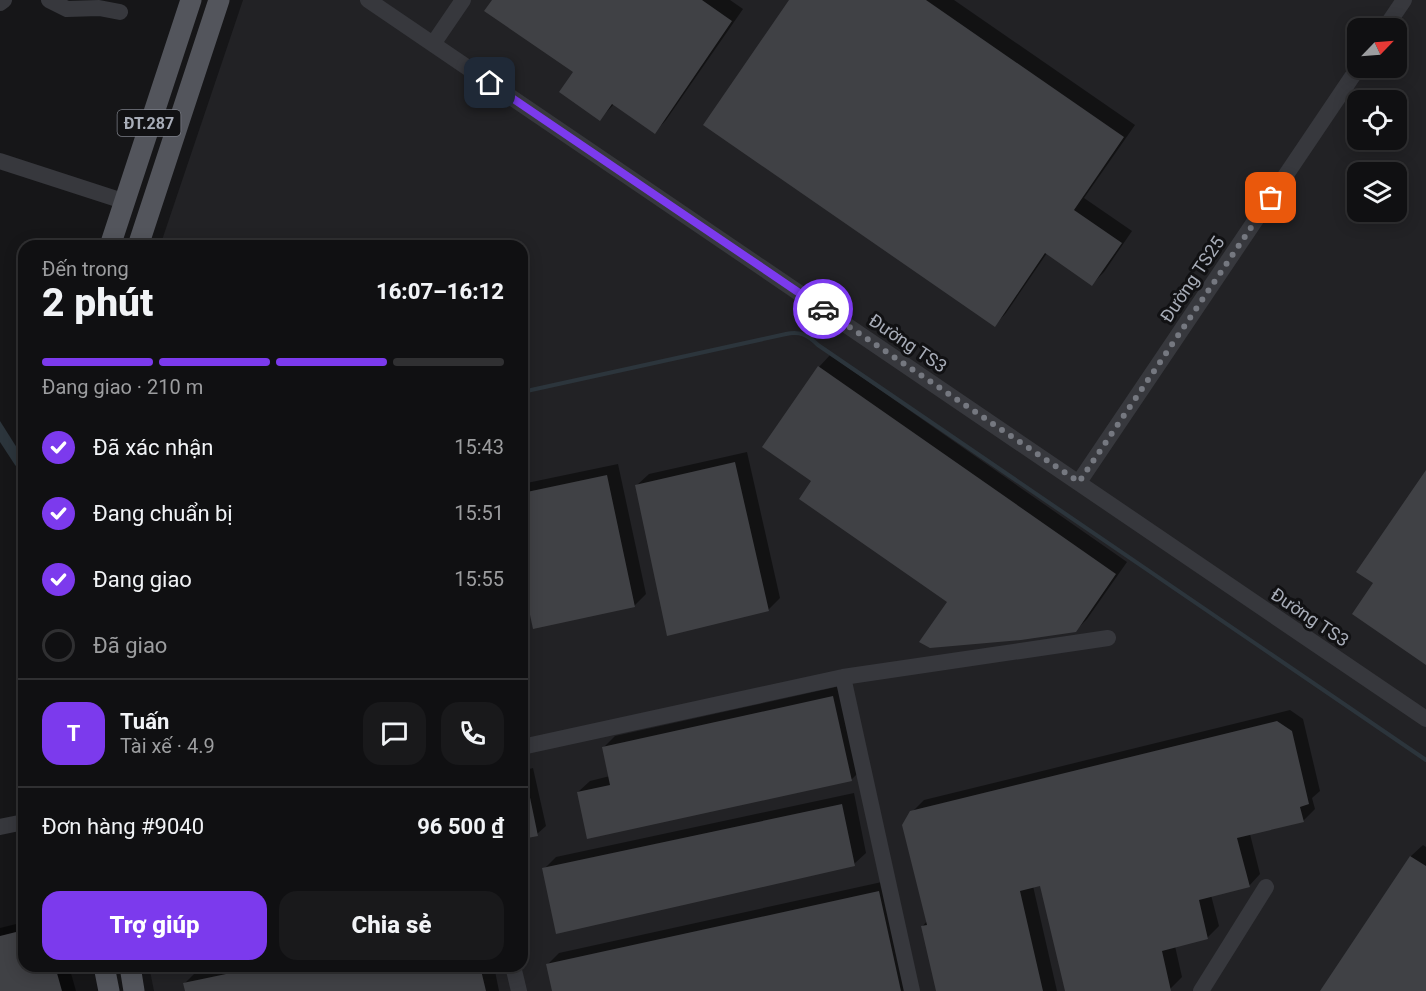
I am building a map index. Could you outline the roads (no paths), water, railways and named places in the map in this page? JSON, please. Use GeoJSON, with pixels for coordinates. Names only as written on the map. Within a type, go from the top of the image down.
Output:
{"type":"FeatureCollection","features":[{"type":"Feature","properties":{"kind":"main road","name":"ĐT.287"},"geometry":{"type":"LineString","coordinates":[[112,240],[191,0]]}},
{"type":"Feature","properties":{"kind":"main road","name":"ĐT.287"},"geometry":{"type":"LineString","coordinates":[[140,240],[219,0]]}},
{"type":"Feature","properties":{"kind":"main road"},"geometry":{"type":"LineString","coordinates":[[105,972],[109,991]]}},
{"type":"Feature","properties":{"kind":"main road"},"geometry":{"type":"LineString","coordinates":[[131,972],[135,991]]}},
{"type":"Feature","properties":{"kind":"street"},"geometry":{"type":"LineString","coordinates":[[0,3],[4,0]]}},
{"type":"Feature","properties":{"kind":"street"},"geometry":{"type":"LineString","coordinates":[[49,0],[67,9],[99,8],[120,12]]}},
{"type":"Feature","properties":{"kind":"street","name":"Đường TS3"},"geometry":{"type":"LineString","coordinates":[[368,0],[1426,719]]}},
{"type":"Feature","properties":{"kind":"street"},"geometry":{"type":"LineString","coordinates":[[433,44],[463,0]]}},
{"type":"Feature","properties":{"kind":"street"},"geometry":{"type":"LineString","coordinates":[[1391,18],[1404,0]]}},
{"type":"Feature","properties":{"kind":"street","name":"Đường TS25"},"geometry":{"type":"LineString","coordinates":[[1079,482],[1351,78]]}},
{"type":"Feature","properties":{"kind":"street"},"geometry":{"type":"LineString","coordinates":[[0,161],[123,201]]}},
{"type":"Feature","properties":{"kind":"street"},"geometry":{"type":"LineString","coordinates":[[528,746],[843,677],[1108,638]]}},
{"type":"Feature","properties":{"kind":"street"},"geometry":{"type":"LineString","coordinates":[[843,677],[912,991]]}},
{"type":"Feature","properties":{"kind":"street"},"geometry":{"type":"LineString","coordinates":[[0,827],[18,823]]}},
{"type":"Feature","properties":{"kind":"street"},"geometry":{"type":"LineString","coordinates":[[1201,991],[1266,887]]}},
{"type":"Feature","properties":{"kind":"street"},"geometry":{"type":"LineString","coordinates":[[514,972],[519,991]]}},
{"type":"Feature","properties":{"kind":"waterway"},"geometry":{"type":"LineString","coordinates":[[528,391],[786,334],[804,335],[1426,760]]}}]}
